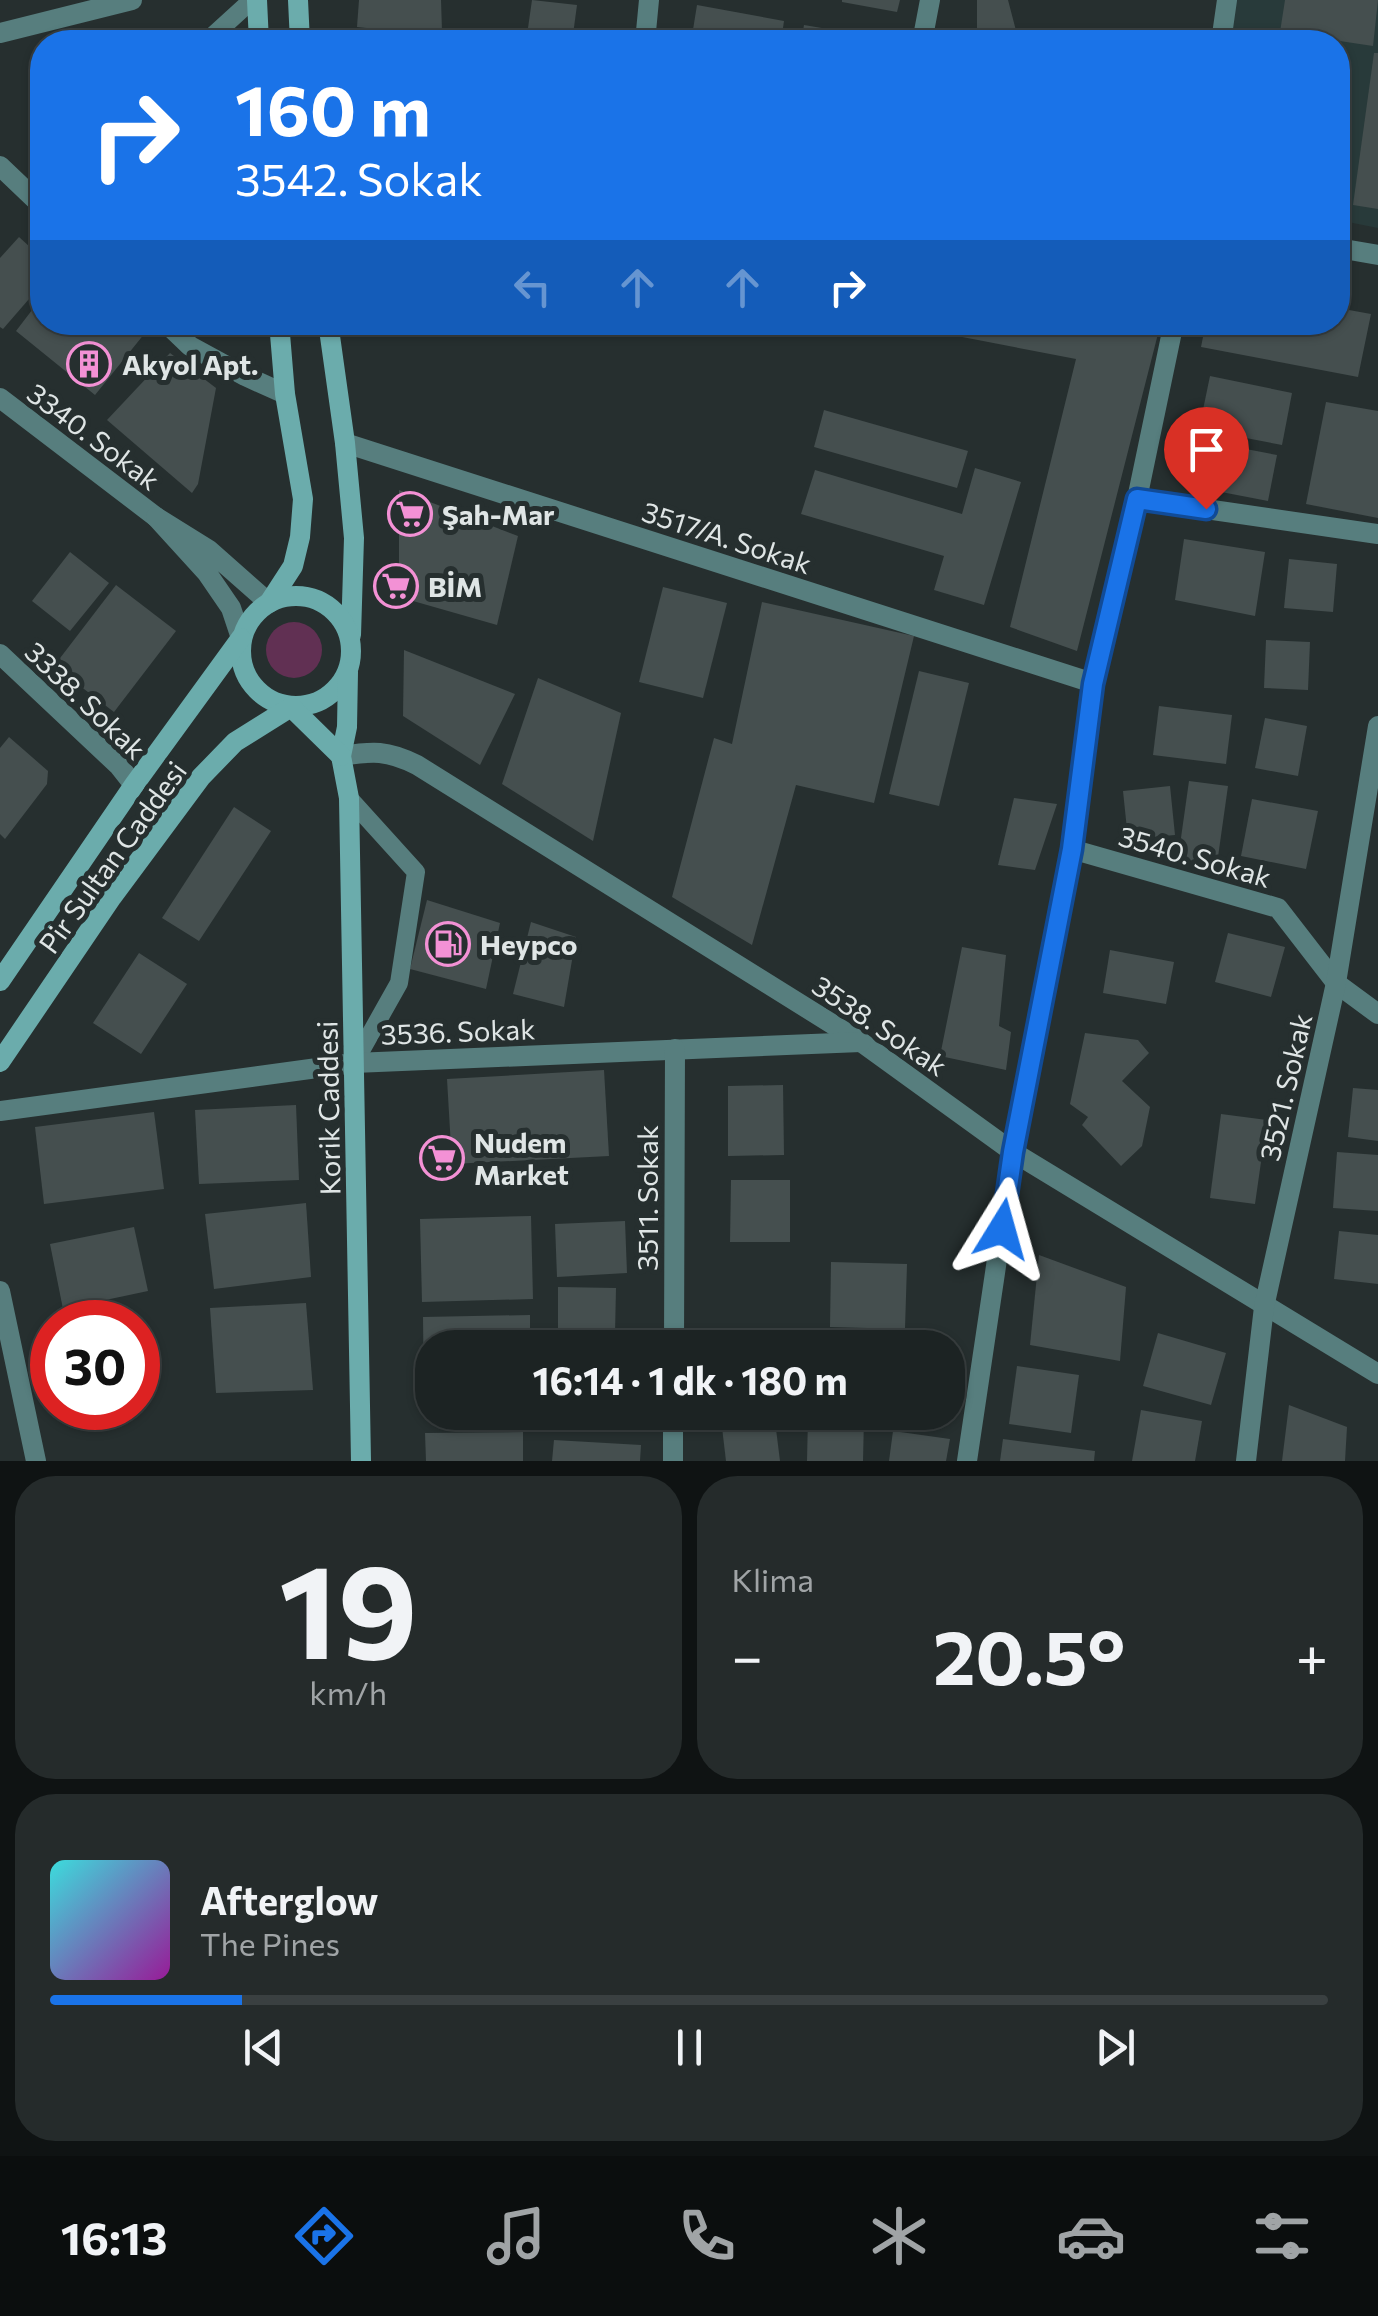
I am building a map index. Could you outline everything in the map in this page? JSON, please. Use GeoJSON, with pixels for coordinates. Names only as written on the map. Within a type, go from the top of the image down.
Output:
{"type":"FeatureCollection","features":[{"type":"Feature","properties":{"kind":"main road"},"geometry":{"type":"LineString","coordinates":[[255,0],[259,30]]}},
{"type":"Feature","properties":{"kind":"main road"},"geometry":{"type":"LineString","coordinates":[[298,0],[299,30]]}},
{"type":"Feature","properties":{"kind":"main road"},"geometry":{"type":"LineString","coordinates":[[269,602],[293,566],[303,499],[285,394],[280,335]]}},
{"type":"Feature","properties":{"kind":"main road"},"geometry":{"type":"LineString","coordinates":[[330,335],[354,538],[347,726],[341,756]]}},
{"type":"Feature","properties":{"kind":"main road"},"geometry":{"type":"LineString","coordinates":[[348,672],[325,699],[309,706],[272,702],[256,692],[245,676],[240,658],[242,638],[256,612],[269,602],[298,595],[327,605],[346,627],[351,642]]}},
{"type":"Feature","properties":{"kind":"main road","name":"Pir Sultan Caddesi"},"geometry":{"type":"LineString","coordinates":[[0,981],[242,638]]}},
{"type":"Feature","properties":{"kind":"main road"},"geometry":{"type":"LineString","coordinates":[[291,707],[341,756]]}},
{"type":"Feature","properties":{"kind":"main road","name":"Pir Sultan Caddesi"},"geometry":{"type":"LineString","coordinates":[[0,1062],[112,897],[202,777],[236,742],[291,707]]}},
{"type":"Feature","properties":{"kind":"main road","name":"Korik Caddesi"},"geometry":{"type":"LineString","coordinates":[[341,756],[350,798],[361,1461]]}},
{"type":"Feature","properties":{"kind":"street"},"geometry":{"type":"LineString","coordinates":[[0,33],[132,0]]}},
{"type":"Feature","properties":{"kind":"street"},"geometry":{"type":"LineString","coordinates":[[646,30],[650,0]]}},
{"type":"Feature","properties":{"kind":"street"},"geometry":{"type":"LineString","coordinates":[[924,30],[930,0]]}},
{"type":"Feature","properties":{"kind":"street"},"geometry":{"type":"LineString","coordinates":[[1223,30],[1228,0]]}},
{"type":"Feature","properties":{"kind":"street"},"geometry":{"type":"LineString","coordinates":[[0,166],[30,195]]}},
{"type":"Feature","properties":{"kind":"street"},"geometry":{"type":"LineString","coordinates":[[1350,250],[1378,255]]}},
{"type":"Feature","properties":{"kind":"street"},"geometry":{"type":"LineString","coordinates":[[179,335],[190,346],[285,394]]}},
{"type":"Feature","properties":{"kind":"street"},"geometry":{"type":"LineString","coordinates":[[968,1461],[1013,1152],[1072,849],[1093,684],[1171,335]]}},
{"type":"Feature","properties":{"kind":"street","name":"3340. Sokak"},"geometry":{"type":"LineString","coordinates":[[0,398],[156,517]]}},
{"type":"Feature","properties":{"kind":"street","name":"3517/A. Sokak"},"geometry":{"type":"LineString","coordinates":[[345,442],[1093,684]]}},
{"type":"Feature","properties":{"kind":"street"},"geometry":{"type":"LineString","coordinates":[[1137,499],[1378,534]]}},
{"type":"Feature","properties":{"kind":"street"},"geometry":{"type":"LineString","coordinates":[[156,517],[208,550],[269,602]]}},
{"type":"Feature","properties":{"kind":"street"},"geometry":{"type":"LineString","coordinates":[[156,517],[206,572],[231,608],[242,638]]}},
{"type":"Feature","properties":{"kind":"street","name":"3338. Sokak"},"geometry":{"type":"LineString","coordinates":[[0,654],[119,766],[134,786]]}},
{"type":"Feature","properties":{"kind":"street","name":"3521. Sokak"},"geometry":{"type":"LineString","coordinates":[[1246,1461],[1264,1307],[1336,983],[1378,726]]}},
{"type":"Feature","properties":{"kind":"street","name":"3538. Sokak"},"geometry":{"type":"LineString","coordinates":[[341,756],[379,751],[417,765],[862,1042],[1013,1152],[1378,1374]]}},
{"type":"Feature","properties":{"kind":"street","name":"3540. Sokak"},"geometry":{"type":"LineString","coordinates":[[1072,849],[1278,908],[1336,983],[1378,1014]]}},
{"type":"Feature","properties":{"kind":"street","name":"3536. Sokak"},"geometry":{"type":"LineString","coordinates":[[0,1110],[354,1063],[862,1042]]}},
{"type":"Feature","properties":{"kind":"street","name":"3511. Sokak"},"geometry":{"type":"LineString","coordinates":[[674,1330],[675,1049]]}},
{"type":"Feature","properties":{"kind":"street"},"geometry":{"type":"LineString","coordinates":[[0,1291],[36,1461]]}},
{"type":"Feature","properties":{"kind":"street"},"geometry":{"type":"LineString","coordinates":[[673,1430],[673,1461]]}},
{"type":"Feature","properties":{"kind":"lane"},"geometry":{"type":"LineString","coordinates":[[220,30],[255,0]]}},
{"type":"Feature","properties":{"kind":"lane"},"geometry":{"type":"LineString","coordinates":[[350,798],[416,872],[399,982],[354,1063]]}},
{"type":"Feature","properties":{"kind":"shaded area"},"geometry":{"type":"Polygon","coordinates":[[[1235,0],[1378,0],[1378,228],[1350,222],[1350,30],[1229,30],[1235,0]]]}},
{"type":"Feature","properties":{"kind":"shaded area"},"geometry":{"type":"Polygon","coordinates":[[[294,622],[314,630],[322,650],[314,670],[294,678],[274,670],[266,650],[274,630],[294,622]]]}},
{"type":"Feature","properties":{"kind":"building"},"geometry":{"type":"Polygon","coordinates":[[[359,0],[441,0],[442,30],[357,27],[359,0]]]}},
{"type":"Feature","properties":{"kind":"building"},"geometry":{"type":"Polygon","coordinates":[[[532,0],[577,5],[574,30],[528,30],[532,0]]]}},
{"type":"Feature","properties":{"kind":"building"},"geometry":{"type":"Polygon","coordinates":[[[842,0],[900,0],[897,12],[842,0]]]}},
{"type":"Feature","properties":{"kind":"building"},"geometry":{"type":"Polygon","coordinates":[[[977,0],[1008,0],[1016,30],[977,30],[977,0]]]}},
{"type":"Feature","properties":{"kind":"building"},"geometry":{"type":"Polygon","coordinates":[[[1285,0],[1378,0],[1373,46],[1350,43],[1350,30],[1280,30],[1285,0]]]}},
{"type":"Feature","properties":{"kind":"building"},"geometry":{"type":"Polygon","coordinates":[[[697,5],[784,21],[783,30],[693,30],[697,5]]]}},
{"type":"Feature","properties":{"kind":"building"},"geometry":{"type":"Polygon","coordinates":[[[804,25],[834,30],[803,30],[804,25]]]}},
{"type":"Feature","properties":{"kind":"building"},"geometry":{"type":"Polygon","coordinates":[[[1374,53],[1378,53],[1378,209],[1353,205],[1374,53]]]}},
{"type":"Feature","properties":{"kind":"building"},"geometry":{"type":"Polygon","coordinates":[[[19,237],[30,247],[30,298],[3,329],[0,327],[0,258],[19,237]]]}},
{"type":"Feature","properties":{"kind":"building"},"geometry":{"type":"Polygon","coordinates":[[[1350,310],[1371,314],[1358,377],[1201,347],[1203,335],[1350,335],[1350,310]]]}},
{"type":"Feature","properties":{"kind":"building","name":"Akyol Apt."},"geometry":{"type":"Polygon","coordinates":[[[30,313],[30,335],[143,335],[95,395],[16,331],[30,313]]]}},
{"type":"Feature","properties":{"kind":"building"},"geometry":{"type":"Polygon","coordinates":[[[952,335],[1158,335],[1077,651],[1010,627],[1076,359],[952,335]]]}},
{"type":"Feature","properties":{"kind":"building"},"geometry":{"type":"Polygon","coordinates":[[[170,353],[216,388],[198,484],[192,493],[107,420],[170,353]]]}},
{"type":"Feature","properties":{"kind":"building"},"geometry":{"type":"Polygon","coordinates":[[[1210,376],[1292,393],[1282,445],[1199,429],[1210,376]]]}},
{"type":"Feature","properties":{"kind":"building"},"geometry":{"type":"Polygon","coordinates":[[[1326,402],[1378,411],[1378,518],[1306,504],[1326,402]]]}},
{"type":"Feature","properties":{"kind":"building"},"geometry":{"type":"Polygon","coordinates":[[[824,410],[968,451],[957,488],[814,447],[824,410]]]}},
{"type":"Feature","properties":{"kind":"building"},"geometry":{"type":"Polygon","coordinates":[[[1194,439],[1277,455],[1268,501],[1185,485],[1194,439]]]}},
{"type":"Feature","properties":{"kind":"building"},"geometry":{"type":"Polygon","coordinates":[[[975,468],[1021,482],[984,605],[934,590],[944,556],[801,514],[815,470],[962,514],[975,468]]]}},
{"type":"Feature","properties":{"kind":"building"},"geometry":{"type":"Polygon","coordinates":[[[399,490],[518,536],[497,625],[399,597],[399,490]]]}},
{"type":"Feature","properties":{"kind":"building"},"geometry":{"type":"Polygon","coordinates":[[[1184,539],[1265,552],[1255,616],[1175,600],[1184,539]]]}},
{"type":"Feature","properties":{"kind":"building"},"geometry":{"type":"Polygon","coordinates":[[[70,552],[109,583],[70,631],[32,601],[70,552]]]}},
{"type":"Feature","properties":{"kind":"building"},"geometry":{"type":"Polygon","coordinates":[[[1289,559],[1337,564],[1333,612],[1284,608],[1289,559]]]}},
{"type":"Feature","properties":{"kind":"building"},"geometry":{"type":"Polygon","coordinates":[[[116,585],[176,631],[114,712],[54,666],[116,585]]]}},
{"type":"Feature","properties":{"kind":"building"},"geometry":{"type":"Polygon","coordinates":[[[663,587],[727,603],[703,698],[639,682],[663,587]]]}},
{"type":"Feature","properties":{"kind":"building"},"geometry":{"type":"Polygon","coordinates":[[[762,602],[914,636],[874,803],[796,785],[752,945],[672,897],[714,738],[732,744],[762,602]]]}},
{"type":"Feature","properties":{"kind":"building"},"geometry":{"type":"Polygon","coordinates":[[[1266,640],[1310,642],[1308,690],[1264,688],[1266,640]]]}},
{"type":"Feature","properties":{"kind":"building"},"geometry":{"type":"Polygon","coordinates":[[[404,650],[515,694],[480,765],[403,716],[404,650]]]}},
{"type":"Feature","properties":{"kind":"building"},"geometry":{"type":"Polygon","coordinates":[[[919,671],[969,683],[939,806],[889,794],[919,671]]]}},
{"type":"Feature","properties":{"kind":"building"},"geometry":{"type":"Polygon","coordinates":[[[538,678],[621,713],[593,841],[502,784],[538,678]]]}},
{"type":"Feature","properties":{"kind":"building"},"geometry":{"type":"Polygon","coordinates":[[[1159,706],[1232,715],[1226,764],[1153,755],[1159,706]]]}},
{"type":"Feature","properties":{"kind":"building"},"geometry":{"type":"Polygon","coordinates":[[[1265,718],[1307,726],[1298,776],[1255,768],[1265,718]]]}},
{"type":"Feature","properties":{"kind":"building"},"geometry":{"type":"Polygon","coordinates":[[[9,737],[48,771],[47,784],[5,839],[0,834],[0,748],[9,737]]]}},
{"type":"Feature","properties":{"kind":"building"},"geometry":{"type":"Polygon","coordinates":[[[1189,781],[1228,786],[1217,864],[1178,859],[1189,781]]]}},
{"type":"Feature","properties":{"kind":"building"},"geometry":{"type":"Polygon","coordinates":[[[1170,786],[1175,835],[1128,839],[1123,791],[1170,786]]]}},
{"type":"Feature","properties":{"kind":"building"},"geometry":{"type":"Polygon","coordinates":[[[1014,798],[1057,804],[1035,870],[998,865],[1014,798]]]}},
{"type":"Feature","properties":{"kind":"building"},"geometry":{"type":"Polygon","coordinates":[[[1252,799],[1318,811],[1306,869],[1241,856],[1252,799]]]}},
{"type":"Feature","properties":{"kind":"building"},"geometry":{"type":"Polygon","coordinates":[[[234,807],[271,831],[199,941],[162,918],[234,807]]]}},
{"type":"Feature","properties":{"kind":"building"},"geometry":{"type":"Polygon","coordinates":[[[427,900],[500,923],[486,989],[410,969],[427,900]]]}},
{"type":"Feature","properties":{"kind":"building"},"geometry":{"type":"Polygon","coordinates":[[[531,922],[576,937],[564,1007],[513,994],[531,922]]]}},
{"type":"Feature","properties":{"kind":"building"},"geometry":{"type":"Polygon","coordinates":[[[1228,933],[1285,947],[1271,997],[1215,982],[1228,933]]]}},
{"type":"Feature","properties":{"kind":"building"},"geometry":{"type":"Polygon","coordinates":[[[962,947],[1006,955],[999,1026],[1011,1032],[1006,1070],[940,1056],[962,947]]]}},
{"type":"Feature","properties":{"kind":"building"},"geometry":{"type":"Polygon","coordinates":[[[1110,950],[1174,962],[1166,1004],[1103,993],[1110,950]]]}},
{"type":"Feature","properties":{"kind":"building"},"geometry":{"type":"Polygon","coordinates":[[[139,953],[187,984],[141,1054],[93,1023],[139,953]]]}},
{"type":"Feature","properties":{"kind":"building"},"geometry":{"type":"Polygon","coordinates":[[[1085,1033],[1138,1040],[1149,1053],[1122,1081],[1150,1107],[1142,1146],[1121,1166],[1082,1125],[1088,1117],[1070,1104],[1085,1033]]]}},
{"type":"Feature","properties":{"kind":"building"},"geometry":{"type":"Polygon","coordinates":[[[604,1070],[609,1156],[452,1164],[447,1079],[604,1070]]]}},
{"type":"Feature","properties":{"kind":"building"},"geometry":{"type":"Polygon","coordinates":[[[783,1085],[784,1155],[728,1156],[728,1086],[783,1085]]]}},
{"type":"Feature","properties":{"kind":"building"},"geometry":{"type":"Polygon","coordinates":[[[1353,1088],[1378,1090],[1378,1141],[1348,1137],[1353,1088]]]}},
{"type":"Feature","properties":{"kind":"building"},"geometry":{"type":"Polygon","coordinates":[[[296,1105],[299,1180],[199,1184],[195,1110],[296,1105]]]}},
{"type":"Feature","properties":{"kind":"building"},"geometry":{"type":"Polygon","coordinates":[[[154,1112],[164,1189],[44,1204],[35,1127],[154,1112]]]}},
{"type":"Feature","properties":{"kind":"building"},"geometry":{"type":"Polygon","coordinates":[[[1221,1114],[1267,1120],[1255,1204],[1210,1198],[1221,1114]]]}},
{"type":"Feature","properties":{"kind":"building"},"geometry":{"type":"Polygon","coordinates":[[[1337,1152],[1378,1155],[1378,1211],[1333,1208],[1337,1152]]]}},
{"type":"Feature","properties":{"kind":"building"},"geometry":{"type":"Polygon","coordinates":[[[731,1180],[790,1180],[790,1242],[730,1242],[731,1180]]]}},
{"type":"Feature","properties":{"kind":"building"},"geometry":{"type":"Polygon","coordinates":[[[306,1203],[311,1277],[214,1289],[205,1214],[306,1203]]]}},
{"type":"Feature","properties":{"kind":"building"},"geometry":{"type":"Polygon","coordinates":[[[531,1216],[533,1299],[422,1302],[420,1219],[531,1216]]]}},
{"type":"Feature","properties":{"kind":"building"},"geometry":{"type":"Polygon","coordinates":[[[625,1221],[627,1273],[557,1277],[555,1224],[625,1221]]]}},
{"type":"Feature","properties":{"kind":"building"},"geometry":{"type":"Polygon","coordinates":[[[134,1227],[148,1291],[106,1300],[61,1300],[50,1244],[134,1227]]]}},
{"type":"Feature","properties":{"kind":"building"},"geometry":{"type":"Polygon","coordinates":[[[1339,1231],[1378,1235],[1378,1284],[1334,1279],[1339,1231]]]}},
{"type":"Feature","properties":{"kind":"building"},"geometry":{"type":"Polygon","coordinates":[[[1039,1255],[1126,1287],[1120,1361],[1030,1345],[1039,1255]]]}},
{"type":"Feature","properties":{"kind":"building"},"geometry":{"type":"Polygon","coordinates":[[[831,1262],[907,1264],[905,1329],[830,1327],[831,1262]]]}},
{"type":"Feature","properties":{"kind":"building"},"geometry":{"type":"Polygon","coordinates":[[[558,1287],[616,1288],[615,1330],[558,1330],[558,1287]]]}},
{"type":"Feature","properties":{"kind":"building"},"geometry":{"type":"Polygon","coordinates":[[[306,1303],[313,1390],[216,1393],[210,1308],[306,1303]]]}},
{"type":"Feature","properties":{"kind":"building"},"geometry":{"type":"Polygon","coordinates":[[[530,1315],[530,1330],[423,1330],[423,1317],[530,1315]]]}},
{"type":"Feature","properties":{"kind":"building"},"geometry":{"type":"Polygon","coordinates":[[[1158,1333],[1226,1353],[1211,1405],[1143,1386],[1158,1333]]]}},
{"type":"Feature","properties":{"kind":"building"},"geometry":{"type":"Polygon","coordinates":[[[1017,1366],[1079,1375],[1071,1433],[1009,1424],[1017,1366]]]}},
{"type":"Feature","properties":{"kind":"building"},"geometry":{"type":"Polygon","coordinates":[[[1289,1405],[1347,1427],[1345,1461],[1282,1461],[1289,1405]]]}},
{"type":"Feature","properties":{"kind":"building"},"geometry":{"type":"Polygon","coordinates":[[[1141,1410],[1202,1421],[1195,1461],[1132,1461],[1141,1410]]]}},
{"type":"Feature","properties":{"kind":"building"},"geometry":{"type":"Polygon","coordinates":[[[722,1430],[776,1430],[780,1461],[726,1461],[722,1430]]]}},
{"type":"Feature","properties":{"kind":"building"},"geometry":{"type":"Polygon","coordinates":[[[808,1430],[864,1430],[863,1461],[807,1461],[808,1430]]]}},
{"type":"Feature","properties":{"kind":"building"},"geometry":{"type":"Polygon","coordinates":[[[893,1431],[950,1439],[946,1461],[889,1461],[893,1431]]]}},
{"type":"Feature","properties":{"kind":"building"},"geometry":{"type":"Polygon","coordinates":[[[523,1432],[523,1461],[426,1461],[425,1433],[523,1432]]]}},
{"type":"Feature","properties":{"kind":"building"},"geometry":{"type":"Polygon","coordinates":[[[1003,1439],[1095,1451],[1094,1461],[1000,1461],[1003,1439]]]}},
{"type":"Feature","properties":{"kind":"building"},"geometry":{"type":"Polygon","coordinates":[[[554,1440],[641,1445],[640,1461],[552,1461],[554,1440]]]}},
{"type":"Feature","properties":{"kind":"place","name":"Akyol Apt."},"geometry":{"type":"Point","coordinates":[89,364]}},
{"type":"Feature","properties":{"kind":"place","name":"Şah-Mar"},"geometry":{"type":"Point","coordinates":[410,514]}},
{"type":"Feature","properties":{"kind":"place","name":"BİM"},"geometry":{"type":"Point","coordinates":[396,586]}},
{"type":"Feature","properties":{"kind":"place","name":"Heypco"},"geometry":{"type":"Point","coordinates":[448,944]}},
{"type":"Feature","properties":{"kind":"place","name":"Nudem Market"},"geometry":{"type":"Point","coordinates":[442,1158]}},
{"type":"Feature","properties":{"kind":"route"},"geometry":{"type":"LineString","coordinates":[[1002,1229],[1013,1152],[1072,849],[1093,684],[1137,499],[1206,509]]}}]}
